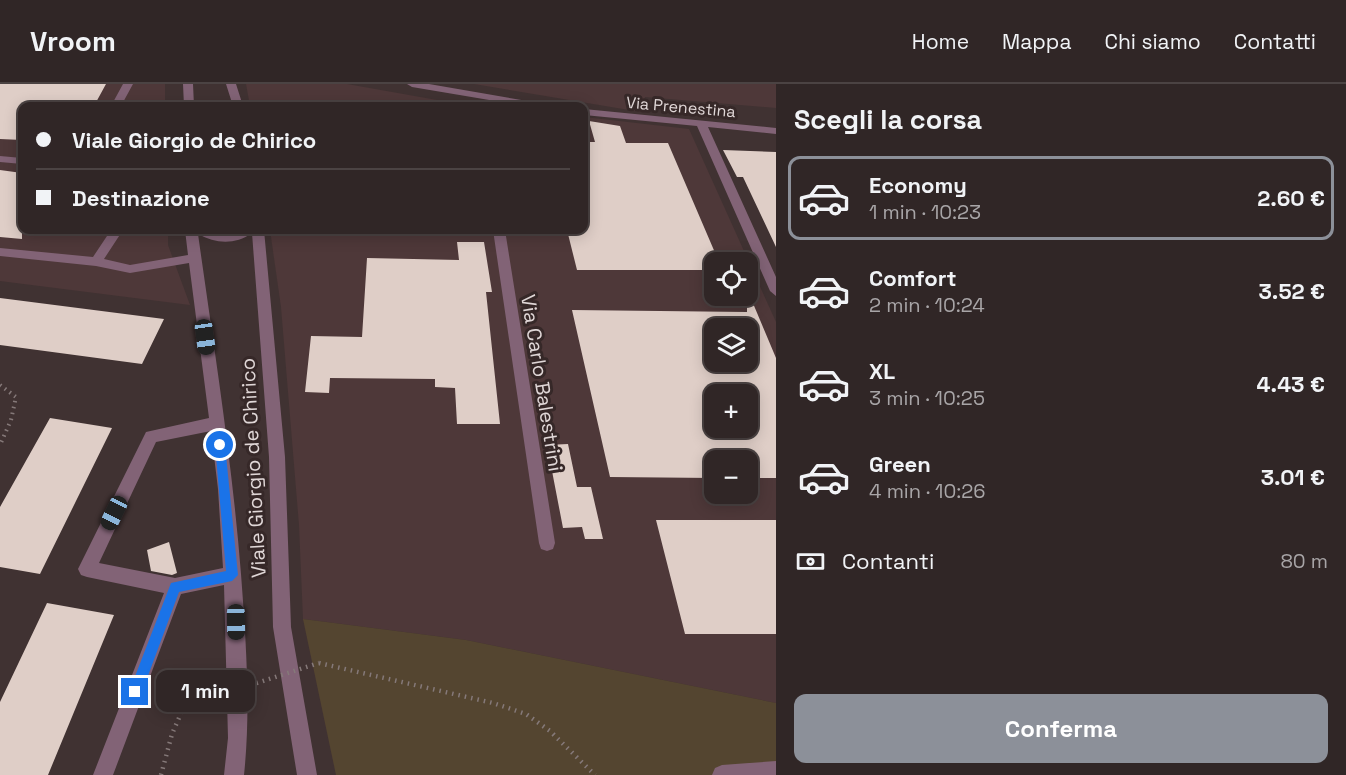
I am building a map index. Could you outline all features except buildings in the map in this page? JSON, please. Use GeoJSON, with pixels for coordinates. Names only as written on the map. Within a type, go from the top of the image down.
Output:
{"type":"FeatureCollection","features":[{"type":"Feature","properties":{"kind":"street"},"geometry":{"type":"LineString","coordinates":[[118,102],[128,84]]}},
{"type":"Feature","properties":{"kind":"street"},"geometry":{"type":"LineString","coordinates":[[188,84],[189,102]]}},
{"type":"Feature","properties":{"kind":"street"},"geometry":{"type":"LineString","coordinates":[[231,84],[237,102]]}},
{"type":"Feature","properties":{"kind":"street"},"geometry":{"type":"LineString","coordinates":[[412,84],[482,102]]}},
{"type":"Feature","properties":{"kind":"street","name":"Via Prenestina"},"geometry":{"type":"LineString","coordinates":[[588,112],[776,131]]}},
{"type":"Feature","properties":{"kind":"street"},"geometry":{"type":"LineString","coordinates":[[701,124],[776,291]]}},
{"type":"Feature","properties":{"kind":"street"},"geometry":{"type":"LineString","coordinates":[[0,159],[18,161]]}},
{"type":"Feature","properties":{"kind":"street"},"geometry":{"type":"LineString","coordinates":[[96,262],[114,234]]}},
{"type":"Feature","properties":{"kind":"street","name":"Viale Giorgio de Chirico"},"geometry":{"type":"LineString","coordinates":[[191,234],[225,489],[232,575],[238,738],[234,775]]}},
{"type":"Feature","properties":{"kind":"street"},"geometry":{"type":"LineString","coordinates":[[209,234],[221,239],[232,238],[240,234]]}},
{"type":"Feature","properties":{"kind":"street","name":"Viale Giorgio de Chirico"},"geometry":{"type":"LineString","coordinates":[[258,234],[277,457],[282,627],[307,775]]}},
{"type":"Feature","properties":{"kind":"street","name":"Via Carlo Balestrini"},"geometry":{"type":"LineString","coordinates":[[500,234],[547,543]]}},
{"type":"Feature","properties":{"kind":"street"},"geometry":{"type":"LineString","coordinates":[[0,252],[96,262],[130,269],[193,258]]}},
{"type":"Feature","properties":{"kind":"street"},"geometry":{"type":"LineString","coordinates":[[217,423],[151,437],[87,569],[175,587],[232,575]]}},
{"type":"Feature","properties":{"kind":"street"},"geometry":{"type":"LineString","coordinates":[[103,775],[175,587]]}},
{"type":"Feature","properties":{"kind":"street"},"geometry":{"type":"LineString","coordinates":[[722,775],[776,771]]}},
{"type":"Feature","properties":{"kind":"path"},"geometry":{"type":"LineString","coordinates":[[0,384],[16,397],[11,420],[0,445]]}},
{"type":"Feature","properties":{"kind":"path"},"geometry":{"type":"LineString","coordinates":[[161,775],[172,734],[182,711],[207,699],[318,663],[493,703],[526,714],[550,731],[595,775]]}},
{"type":"Feature","properties":{"kind":"shaded area"},"geometry":{"type":"Polygon","coordinates":[[[0,84],[165,84],[165,102],[18,102],[18,234],[168,234],[168,245],[190,305],[0,281],[0,84]]]}},
{"type":"Feature","properties":{"kind":"shaded area"},"geometry":{"type":"Polygon","coordinates":[[[246,84],[347,84],[456,102],[249,102],[246,84]]]}},
{"type":"Feature","properties":{"kind":"shaded area"},"geometry":{"type":"Polygon","coordinates":[[[474,84],[776,84],[776,108],[645,97],[641,112],[474,84]]]}},
{"type":"Feature","properties":{"kind":"shaded area"},"geometry":{"type":"Polygon","coordinates":[[[588,117],[689,129],[744,252],[704,252],[704,306],[758,306],[758,282],[776,322],[776,703],[466,640],[303,619],[299,525],[281,307],[271,234],[588,234],[588,117]]]}},
{"type":"Feature","properties":{"kind":"shaded area"},"geometry":{"type":"Polygon","coordinates":[[[303,619],[466,640],[776,703],[776,775],[336,775],[303,619]]]}},
{"type":"Feature","properties":{"kind":"route"},"geometry":{"type":"LineString","coordinates":[[135,692],[175,587],[232,575],[220,445]]}}]}
